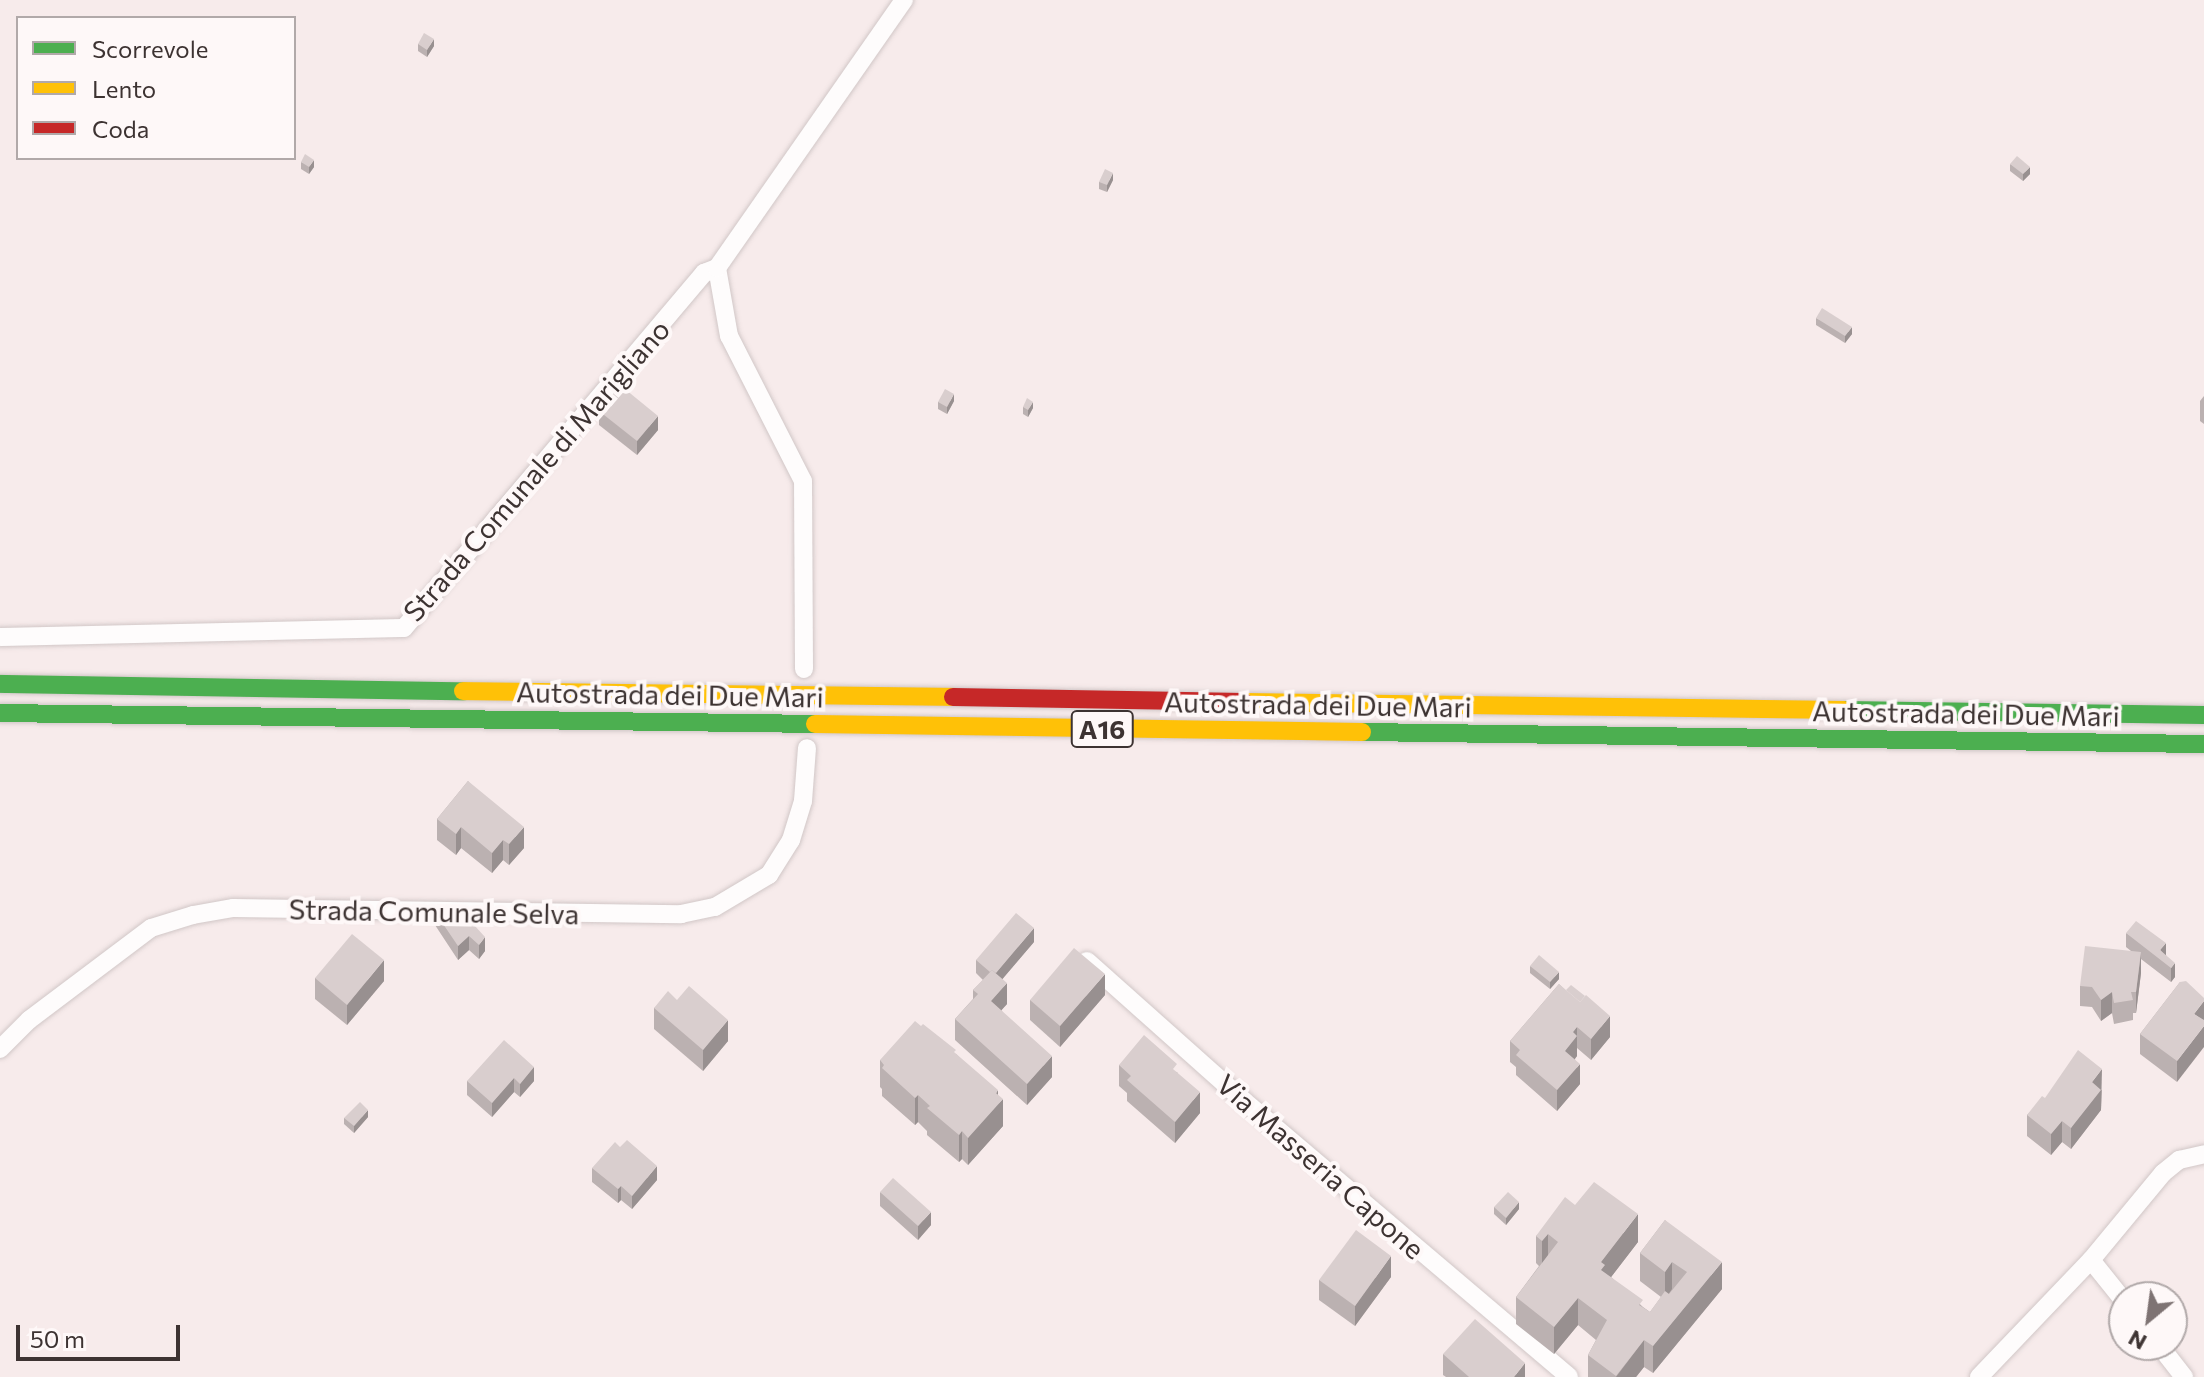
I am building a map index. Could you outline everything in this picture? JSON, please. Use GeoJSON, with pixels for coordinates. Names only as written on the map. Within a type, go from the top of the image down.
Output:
{"type":"FeatureCollection","features":[{"type":"Feature","properties":{"kind":"highway","name":"Autostrada dei Due Mari"},"geometry":{"type":"LineString","coordinates":[[0,684],[2204,715]]}},
{"type":"Feature","properties":{"kind":"highway","name":"Autostrada dei Due Mari"},"geometry":{"type":"LineString","coordinates":[[0,713],[2204,744]]}},
{"type":"Feature","properties":{"kind":"street"},"geometry":{"type":"LineString","coordinates":[[804,669],[803,481],[729,336],[717,268],[904,0]]}},
{"type":"Feature","properties":{"kind":"street","name":"Strada Comunale di Marigliano"},"geometry":{"type":"LineString","coordinates":[[0,637],[404,628],[704,273],[717,268]]}},
{"type":"Feature","properties":{"kind":"street","name":"Strada Comunale Selva"},"geometry":{"type":"LineString","coordinates":[[0,1049],[29,1020],[151,928],[193,915],[233,908],[681,914],[715,907],[747,891],[769,875],[791,840],[803,801],[807,748]]}},
{"type":"Feature","properties":{"kind":"street","name":"Via Masseria Capone"},"geometry":{"type":"LineString","coordinates":[[1077,951],[1244,1101],[1569,1377]]}},
{"type":"Feature","properties":{"kind":"street"},"geometry":{"type":"LineString","coordinates":[[1979,1377],[2091,1260],[2163,1173],[2179,1160],[2204,1154]]}},
{"type":"Feature","properties":{"kind":"street"},"geometry":{"type":"LineString","coordinates":[[2091,1260],[2108,1281]]}},
{"type":"Feature","properties":{"kind":"street"},"geometry":{"type":"LineString","coordinates":[[2172,1361],[2184,1377]]}},
{"type":"Feature","properties":{"kind":"building"},"geometry":{"type":"Polygon","coordinates":[[[424,33],[434,39],[427,50],[418,44],[424,33]]]}},
{"type":"Feature","properties":{"kind":"building"},"geometry":{"type":"Polygon","coordinates":[[[305,154],[314,160],[309,167],[301,162],[305,154]]]}},
{"type":"Feature","properties":{"kind":"building"},"geometry":{"type":"Polygon","coordinates":[[[2017,156],[2030,167],[2023,174],[2010,164],[2017,156]]]}},
{"type":"Feature","properties":{"kind":"building"},"geometry":{"type":"Polygon","coordinates":[[[1105,169],[1113,173],[1107,185],[1099,182],[1105,169]]]}},
{"type":"Feature","properties":{"kind":"building"},"geometry":{"type":"Polygon","coordinates":[[[1822,308],[1852,327],[1845,336],[1816,318],[1822,308]]]}},
{"type":"Feature","properties":{"kind":"building"},"geometry":{"type":"Polygon","coordinates":[[[620,385],[658,416],[637,441],[599,411],[620,385]]]}},
{"type":"Feature","properties":{"kind":"building"},"geometry":{"type":"Polygon","coordinates":[[[945,389],[954,394],[947,407],[938,402],[945,389]]]}},
{"type":"Feature","properties":{"kind":"building"},"geometry":{"type":"Polygon","coordinates":[[[1027,398],[1033,402],[1028,410],[1023,407],[1027,398]]]}},
{"type":"Feature","properties":{"kind":"building"},"geometry":{"type":"Polygon","coordinates":[[[468,781],[524,827],[509,844],[503,840],[492,853],[461,827],[456,834],[437,819],[468,781]]]}},
{"type":"Feature","properties":{"kind":"building"},"geometry":{"type":"Polygon","coordinates":[[[435,912],[464,914],[485,937],[479,945],[469,936],[458,946],[435,912]]]}},
{"type":"Feature","properties":{"kind":"building"},"geometry":{"type":"Polygon","coordinates":[[[1016,913],[1034,928],[996,973],[990,972],[976,960],[1016,913]]]}},
{"type":"Feature","properties":{"kind":"building"},"geometry":{"type":"Polygon","coordinates":[[[2136,921],[2166,943],[2160,950],[2175,963],[2171,968],[2126,933],[2136,921]]]}},
{"type":"Feature","properties":{"kind":"building"},"geometry":{"type":"Polygon","coordinates":[[[352,934],[384,960],[347,1005],[315,978],[352,934]]]}},
{"type":"Feature","properties":{"kind":"building"},"geometry":{"type":"Polygon","coordinates":[[[2085,946],[2141,952],[2136,992],[2131,992],[2133,1000],[2114,1003],[2112,992],[2101,1000],[2092,987],[2080,986],[2085,946]]]}},
{"type":"Feature","properties":{"kind":"building"},"geometry":{"type":"Polygon","coordinates":[[[1074,948],[1105,974],[1060,1026],[1030,1000],[1074,948]]]}},
{"type":"Feature","properties":{"kind":"building"},"geometry":{"type":"Polygon","coordinates":[[[1539,955],[1559,972],[1550,982],[1530,966],[1539,955]]]}},
{"type":"Feature","properties":{"kind":"building"},"geometry":{"type":"Polygon","coordinates":[[[992,970],[1007,983],[991,1001],[1052,1056],[1027,1084],[955,1019],[978,994],[973,990],[992,970]]]}},
{"type":"Feature","properties":{"kind":"building"},"geometry":{"type":"Polygon","coordinates":[[[2186,981],[2204,998],[2194,1014],[2204,1020],[2204,1026],[2177,1061],[2140,1034],[2180,982],[2186,981]]]}},
{"type":"Feature","properties":{"kind":"building"},"geometry":{"type":"Polygon","coordinates":[[[1559,984],[1580,1002],[1586,995],[1610,1016],[1591,1039],[1577,1027],[1573,1032],[1577,1036],[1565,1051],[1580,1064],[1557,1090],[1516,1055],[1520,1050],[1510,1041],[1559,984]]]}},
{"type":"Feature","properties":{"kind":"building"},"geometry":{"type":"Polygon","coordinates":[[[1571,985],[1585,996],[1580,1002],[1566,990],[1571,985]]]}},
{"type":"Feature","properties":{"kind":"building"},"geometry":{"type":"Polygon","coordinates":[[[689,986],[728,1020],[703,1050],[654,1008],[668,991],[677,1000],[689,986]]]}},
{"type":"Feature","properties":{"kind":"building"},"geometry":{"type":"Polygon","coordinates":[[[915,1021],[956,1050],[954,1052],[998,1090],[996,1093],[1003,1099],[968,1138],[962,1131],[959,1135],[927,1108],[930,1106],[918,1095],[915,1098],[882,1068],[884,1065],[880,1060],[915,1021]]]}},
{"type":"Feature","properties":{"kind":"building"},"geometry":{"type":"Polygon","coordinates":[[[1144,1035],[1177,1064],[1173,1069],[1200,1092],[1175,1122],[1127,1080],[1131,1076],[1119,1065],[1144,1035]]]}},
{"type":"Feature","properties":{"kind":"building"},"geometry":{"type":"Polygon","coordinates":[[[504,1040],[534,1067],[520,1084],[514,1078],[492,1103],[467,1081],[504,1040]]]}},
{"type":"Feature","properties":{"kind":"building"},"geometry":{"type":"Polygon","coordinates":[[[2078,1050],[2102,1069],[2092,1082],[2101,1090],[2071,1128],[2062,1121],[2051,1134],[2027,1115],[2042,1096],[2045,1098],[2078,1050]]]}},
{"type":"Feature","properties":{"kind":"building"},"geometry":{"type":"Polygon","coordinates":[[[360,1102],[368,1110],[354,1126],[344,1118],[360,1102]]]}},
{"type":"Feature","properties":{"kind":"building"},"geometry":{"type":"Polygon","coordinates":[[[627,1140],[657,1166],[632,1196],[592,1168],[615,1142],[620,1147],[627,1140]]]}},
{"type":"Feature","properties":{"kind":"building"},"geometry":{"type":"Polygon","coordinates":[[[893,1178],[931,1212],[918,1226],[880,1192],[893,1178]]]}},
{"type":"Feature","properties":{"kind":"building"},"geometry":{"type":"Polygon","coordinates":[[[1594,1182],[1638,1214],[1601,1262],[1605,1265],[1601,1270],[1643,1300],[1639,1305],[1650,1312],[1665,1291],[1669,1294],[1687,1272],[1672,1262],[1665,1272],[1640,1253],[1665,1220],[1722,1262],[1653,1346],[1644,1340],[1616,1376],[1588,1355],[1607,1320],[1578,1298],[1554,1327],[1516,1297],[1558,1242],[1548,1234],[1542,1241],[1536,1236],[1565,1197],[1575,1205],[1594,1182]]]}},
{"type":"Feature","properties":{"kind":"building"},"geometry":{"type":"Polygon","coordinates":[[[1508,1192],[1519,1202],[1506,1218],[1494,1207],[1508,1192]]]}},
{"type":"Feature","properties":{"kind":"building"},"geometry":{"type":"Polygon","coordinates":[[[1356,1230],[1391,1256],[1355,1306],[1319,1280],[1356,1230]]]}},
{"type":"Feature","properties":{"kind":"building"},"geometry":{"type":"Polygon","coordinates":[[[1475,1319],[1525,1363],[1514,1377],[1469,1377],[1443,1354],[1475,1319]]]}},
{"type":"Feature","properties":{"kind":"traffic: fast"},"geometry":{"type":"LineString","coordinates":[[0,684],[463,691]]}},
{"type":"Feature","properties":{"kind":"traffic: fast"},"geometry":{"type":"LineString","coordinates":[[1844,710],[2204,715]]}},
{"type":"Feature","properties":{"kind":"traffic: fast"},"geometry":{"type":"LineString","coordinates":[[0,713],[815,724]]}},
{"type":"Feature","properties":{"kind":"traffic: fast"},"geometry":{"type":"LineString","coordinates":[[1362,732],[2204,744]]}},
{"type":"Feature","properties":{"kind":"traffic: slow"},"geometry":{"type":"LineString","coordinates":[[463,691],[953,697]]}},
{"type":"Feature","properties":{"kind":"traffic: slow"},"geometry":{"type":"LineString","coordinates":[[1244,702],[1844,710]]}},
{"type":"Feature","properties":{"kind":"traffic: slow"},"geometry":{"type":"LineString","coordinates":[[815,724],[1362,732]]}},
{"type":"Feature","properties":{"kind":"traffic: jam"},"geometry":{"type":"LineString","coordinates":[[953,697],[1244,702]]}}]}
